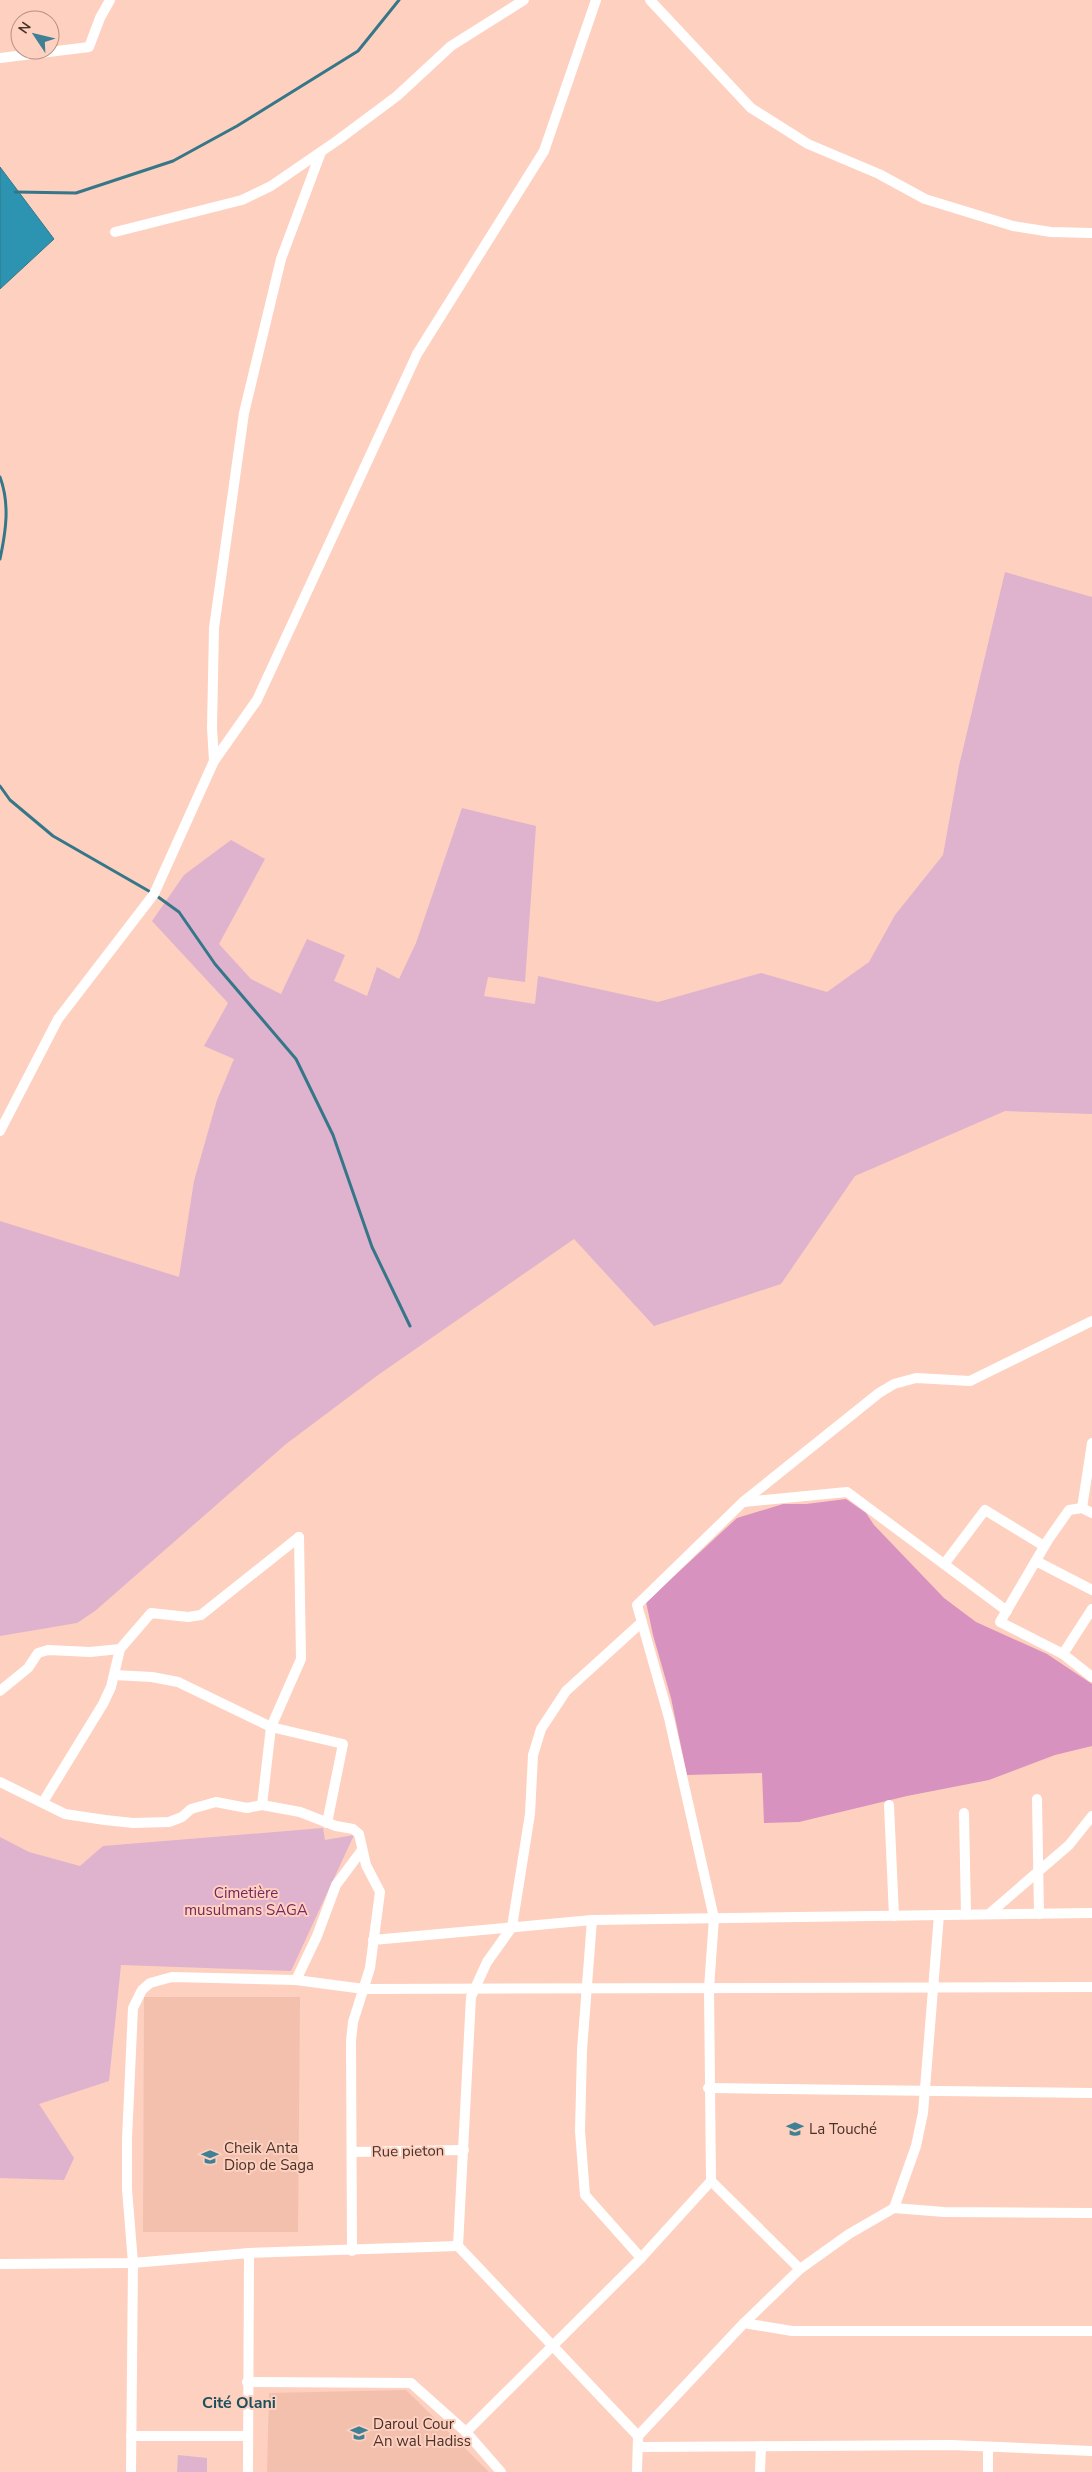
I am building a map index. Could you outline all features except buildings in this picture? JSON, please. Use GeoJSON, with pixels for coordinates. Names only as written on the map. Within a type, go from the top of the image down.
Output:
{"type":"FeatureCollection","features":[{"type":"Feature","properties":{"kind":"street"},"geometry":{"type":"LineString","coordinates":[[0,58],[89,47],[100,18],[110,0]]}},
{"type":"Feature","properties":{"kind":"street"},"geometry":{"type":"LineString","coordinates":[[115,232],[242,200],[286,177],[397,96],[450,46],[524,0]]}},
{"type":"Feature","properties":{"kind":"street"},"geometry":{"type":"LineString","coordinates":[[0,1132],[58,1019],[154,894],[214,760],[257,700],[417,354],[544,152],[596,0]]}},
{"type":"Feature","properties":{"kind":"street"},"geometry":{"type":"LineString","coordinates":[[650,0],[751,108],[808,144],[879,174],[925,200],[1013,226],[1050,232],[1092,233]]}},
{"type":"Feature","properties":{"kind":"street"},"geometry":{"type":"LineString","coordinates":[[214,760],[212,728],[214,628],[244,413],[281,259],[321,152]]}},
{"type":"Feature","properties":{"kind":"street"},"geometry":{"type":"LineString","coordinates":[[800,2269],[711,2181],[708,2088],[709,1988],[714,1918],[669,1718],[637,1605],[743,1502],[878,1393],[894,1384],[916,1378],[970,1381],[1092,1321]]}},
{"type":"Feature","properties":{"kind":"street"},"geometry":{"type":"LineString","coordinates":[[1092,1443],[1087,1510],[1069,1510],[1044,1546],[1000,1622],[1063,1654],[1092,1677]]}},
{"type":"Feature","properties":{"kind":"street"},"geometry":{"type":"LineString","coordinates":[[743,1502],[847,1492],[945,1563],[1007,1611]]}},
{"type":"Feature","properties":{"kind":"street"},"geometry":{"type":"LineString","coordinates":[[945,1563],[984,1510],[1044,1546]]}},
{"type":"Feature","properties":{"kind":"street"},"geometry":{"type":"LineString","coordinates":[[43,1802],[94,1720],[114,1674],[120,1649],[152,1612],[188,1617],[201,1615],[299,1537],[301,1659],[271,1727],[262,1806]]}},
{"type":"Feature","properties":{"kind":"street"},"geometry":{"type":"LineString","coordinates":[[1036,1561],[1092,1590]]}},
{"type":"Feature","properties":{"kind":"street"},"geometry":{"type":"LineString","coordinates":[[1063,1654],[1092,1609]]}},
{"type":"Feature","properties":{"kind":"street"},"geometry":{"type":"LineString","coordinates":[[638,2436],[458,2246],[471,1997],[487,1962],[512,1927],[530,1814],[532,1755],[542,1729],[566,1691],[642,1622]]}},
{"type":"Feature","properties":{"kind":"street"},"geometry":{"type":"LineString","coordinates":[[0,1691],[28,1668],[38,1653],[48,1650],[90,1652],[120,1649]]}},
{"type":"Feature","properties":{"kind":"street"},"geometry":{"type":"LineString","coordinates":[[114,1674],[152,1677],[178,1682],[271,1727],[343,1744],[327,1823]]}},
{"type":"Feature","properties":{"kind":"street"},"geometry":{"type":"LineString","coordinates":[[0,1782],[65,1814],[133,1823],[169,1822],[191,1809],[216,1802],[247,1808],[262,1806],[300,1812],[327,1823],[353,1828],[359,1834],[366,1865],[380,1892],[370,1968],[353,2022],[351,2041],[352,2251]]}},
{"type":"Feature","properties":{"kind":"street"},"geometry":{"type":"LineString","coordinates":[[1037,1799],[1038,1914]]}},
{"type":"Feature","properties":{"kind":"street"},"geometry":{"type":"LineString","coordinates":[[889,1805],[894,1916]]}},
{"type":"Feature","properties":{"kind":"street"},"geometry":{"type":"LineString","coordinates":[[964,1813],[966,1914]]}},
{"type":"Feature","properties":{"kind":"street"},"geometry":{"type":"LineString","coordinates":[[989,1914],[1069,1845],[1092,1816]]}},
{"type":"Feature","properties":{"kind":"street"},"geometry":{"type":"LineString","coordinates":[[296,1980],[317,1936],[336,1886],[362,1850]]}},
{"type":"Feature","properties":{"kind":"street"},"geometry":{"type":"LineString","coordinates":[[373,1940],[592,1920],[1092,1913]]}},
{"type":"Feature","properties":{"kind":"street"},"geometry":{"type":"LineString","coordinates":[[894,2208],[918,2140],[926,2090],[939,1915]]}},
{"type":"Feature","properties":{"kind":"street"},"geometry":{"type":"LineString","coordinates":[[592,1920],[586,1989],[580,2139],[585,2194],[641,2258]]}},
{"type":"Feature","properties":{"kind":"street"},"geometry":{"type":"LineString","coordinates":[[131,2472],[133,2263],[126,2139],[133,2008],[138,1995],[150,1983],[172,1977],[296,1980],[364,1989],[1092,1987]]}},
{"type":"Feature","properties":{"kind":"street"},"geometry":{"type":"LineString","coordinates":[[708,2088],[1092,2093]]}},
{"type":"Feature","properties":{"kind":"street","name":"Rue pieton"},"geometry":{"type":"LineString","coordinates":[[352,2152],[464,2150]]}},
{"type":"Feature","properties":{"kind":"street"},"geometry":{"type":"LineString","coordinates":[[466,2432],[641,2258],[711,2181]]}},
{"type":"Feature","properties":{"kind":"street"},"geometry":{"type":"LineString","coordinates":[[637,2472],[638,2436],[744,2323],[800,2269],[849,2234],[894,2208],[944,2212],[1092,2213]]}},
{"type":"Feature","properties":{"kind":"street"},"geometry":{"type":"LineString","coordinates":[[0,2264],[133,2263],[249,2253],[458,2246]]}},
{"type":"Feature","properties":{"kind":"street"},"geometry":{"type":"LineString","coordinates":[[248,2472],[249,2253]]}},
{"type":"Feature","properties":{"kind":"street"},"geometry":{"type":"LineString","coordinates":[[744,2323],[792,2331],[1092,2331]]}},
{"type":"Feature","properties":{"kind":"street"},"geometry":{"type":"LineString","coordinates":[[247,2382],[411,2383],[466,2432],[501,2472]]}},
{"type":"Feature","properties":{"kind":"street"},"geometry":{"type":"LineString","coordinates":[[131,2436],[248,2436]]}},
{"type":"Feature","properties":{"kind":"street"},"geometry":{"type":"LineString","coordinates":[[760,2472],[761,2446]]}},
{"type":"Feature","properties":{"kind":"street"},"geometry":{"type":"LineString","coordinates":[[638,2447],[988,2447],[1092,2451]]}},
{"type":"Feature","properties":{"kind":"street"},"geometry":{"type":"LineString","coordinates":[[988,2447],[988,2472]]}},
{"type":"Feature","properties":{"kind":"shaded area"},"geometry":{"type":"Polygon","coordinates":[[[846,1499],[866,1513],[874,1525],[944,1598],[976,1622],[1047,1654],[1092,1684],[1092,1746],[1055,1755],[989,1780],[907,1796],[799,1822],[764,1823],[762,1773],[687,1775],[671,1698],[653,1635],[646,1602],[737,1518],[783,1504],[806,1504],[846,1499]]]}},
{"type":"Feature","properties":{"kind":"shaded area"},"geometry":{"type":"Polygon","coordinates":[[[144,1997],[300,1997],[298,2232],[143,2232],[144,1997]]]}},
{"type":"Feature","properties":{"kind":"shaded area","name":"Daroul Cour An wal Hadiss"},"geometry":{"type":"Polygon","coordinates":[[[406,2390],[489,2472],[267,2472],[269,2393],[406,2390]]]}},
{"type":"Feature","properties":{"kind":"green space"},"geometry":{"type":"Polygon","coordinates":[[[1005,572],[1092,597],[1092,1114],[1005,1111],[855,1176],[781,1284],[654,1326],[574,1239],[378,1375],[286,1444],[95,1611],[77,1623],[0,1636],[0,1221],[179,1277],[194,1181],[217,1100],[234,1059],[204,1046],[228,1003],[152,921],[184,875],[231,840],[265,859],[219,944],[251,979],[281,994],[307,939],[345,955],[334,981],[367,996],[377,967],[399,979],[416,943],[462,808],[536,826],[525,982],[488,977],[484,996],[535,1004],[538,976],[658,1002],[761,973],[827,992],[869,962],[895,915],[943,855],[959,766],[1005,572]]]}},
{"type":"Feature","properties":{"kind":"green space","name":"Cimetière musulmans SAGA"},"geometry":{"type":"Polygon","coordinates":[[[323,1828],[325,1840],[354,1835],[291,1971],[121,1965],[109,2081],[39,2104],[74,2158],[64,2180],[0,2178],[0,1837],[29,1852],[80,1866],[103,1846],[323,1828]]]}},
{"type":"Feature","properties":{"kind":"green space"},"geometry":{"type":"Polygon","coordinates":[[[178,2455],[207,2458],[207,2472],[177,2472],[178,2455]]]}},
{"type":"Feature","properties":{"kind":"water"},"geometry":{"type":"Polygon","coordinates":[[[0,167],[54,239],[0,289],[0,167]]]}},
{"type":"Feature","properties":{"kind":"waterway"},"geometry":{"type":"LineString","coordinates":[[15,192],[76,193],[173,161],[237,126],[358,51],[399,0]]}},
{"type":"Feature","properties":{"kind":"waterway"},"geometry":{"type":"LineString","coordinates":[[0,477],[6,507],[4,538],[0,559]]}},
{"type":"Feature","properties":{"kind":"waterway"},"geometry":{"type":"LineString","coordinates":[[0,786],[10,800],[53,836],[154,894],[179,912],[215,964],[296,1059],[333,1135],[372,1247],[410,1326]]}},
{"type":"Feature","properties":{"kind":"place","name":"La Touché"},"geometry":{"type":"Point","coordinates":[795,2129]}},
{"type":"Feature","properties":{"kind":"place","name":"Cheik Anta Diop de Saga"},"geometry":{"type":"Point","coordinates":[210,2157]}},
{"type":"Feature","properties":{"kind":"place","name":"Daroul Cour An wal Hadiss"},"geometry":{"type":"Point","coordinates":[359,2433]}},
{"type":"Feature","properties":{"kind":"district","name":"Cité Olani"},"geometry":{"type":"Point","coordinates":[239,2402]}}]}
